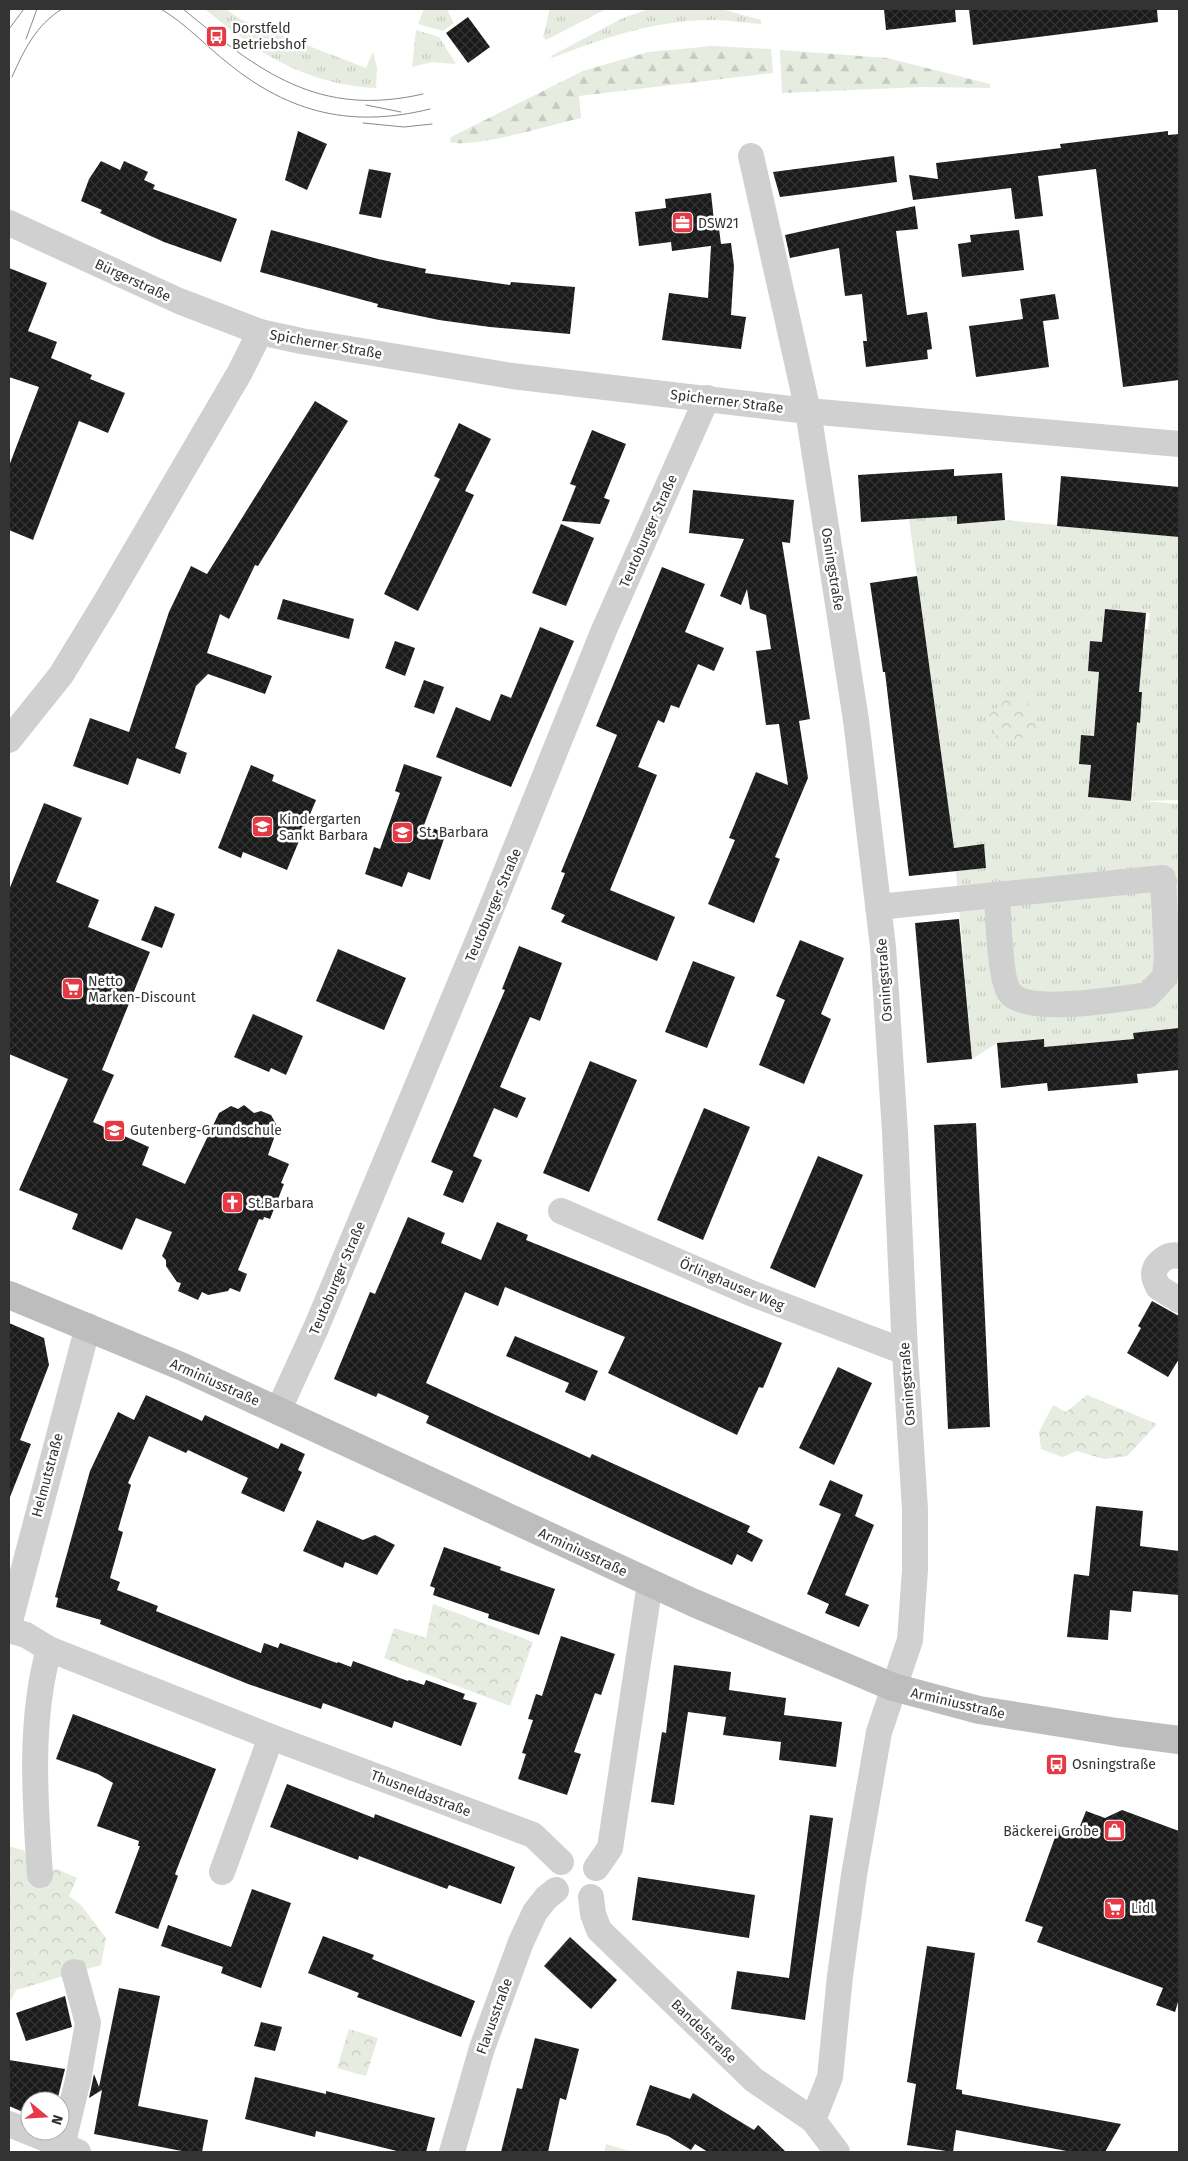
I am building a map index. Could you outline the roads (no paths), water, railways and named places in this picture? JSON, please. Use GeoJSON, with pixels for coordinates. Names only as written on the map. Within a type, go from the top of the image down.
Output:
{"type":"FeatureCollection","features":[{"type":"Feature","properties":{"kind":"main road","name":"Arminiusstraße"},"geometry":{"type":"LineString","coordinates":[[9,1295],[88,1326],[278,1411],[744,1625],[893,1687],[979,1710],[1179,1740]]}},
{"type":"Feature","properties":{"kind":"street","name":"Spicherner Straße"},"geometry":{"type":"LineString","coordinates":[[751,156],[808,411]]}},
{"type":"Feature","properties":{"kind":"street","name":"Bürgerstraße"},"geometry":{"type":"LineString","coordinates":[[9,224],[179,301],[260,332]]}},
{"type":"Feature","properties":{"kind":"street","name":"Spicherner Straße"},"geometry":{"type":"LineString","coordinates":[[9,740],[61,674],[105,604],[240,372],[260,332],[301,341],[512,376],[808,411],[1179,444]]}},
{"type":"Feature","properties":{"kind":"street","name":"Teutoburger Straße"},"geometry":{"type":"LineString","coordinates":[[278,1411],[316,1328],[489,914],[604,630],[707,398]]}},
{"type":"Feature","properties":{"kind":"street","name":"Osningstraße"},"geometry":{"type":"LineString","coordinates":[[808,411],[856,720],[878,907],[895,1132],[905,1352],[912,1455],[915,1570],[910,1640],[879,1732],[854,1875],[840,1976],[830,2077],[813,2120]]}},
{"type":"Feature","properties":{"kind":"street"},"geometry":{"type":"LineString","coordinates":[[878,907],[1163,878],[1166,929],[1165,977],[1148,995],[1067,1003],[1036,1005],[1024,1003],[1009,993],[1004,979],[997,895]]}},
{"type":"Feature","properties":{"kind":"street","name":"Örlinghauser Weg"},"geometry":{"type":"LineString","coordinates":[[561,1211],[753,1294],[905,1352]]}},
{"type":"Feature","properties":{"kind":"street"},"geometry":{"type":"LineString","coordinates":[[1179,1256],[1167,1256],[1158,1263],[1154,1275],[1158,1287],[1179,1300]]}},
{"type":"Feature","properties":{"kind":"street","name":"Helmutstraße"},"geometry":{"type":"LineString","coordinates":[[9,1625],[88,1326]]}},
{"type":"Feature","properties":{"kind":"street"},"geometry":{"type":"LineString","coordinates":[[596,1868],[610,1848],[650,1583]]}},
{"type":"Feature","properties":{"kind":"street","name":"Thusneldastraße"},"geometry":{"type":"LineString","coordinates":[[9,1630],[26,1635],[49,1649],[272,1737],[534,1835],[561,1862]]}},
{"type":"Feature","properties":{"kind":"street"},"geometry":{"type":"LineString","coordinates":[[40,1875],[37,1720],[42,1676],[49,1649]]}},
{"type":"Feature","properties":{"kind":"street"},"geometry":{"type":"LineString","coordinates":[[222,1872],[272,1737]]}},
{"type":"Feature","properties":{"kind":"street"},"geometry":{"type":"LineString","coordinates":[[579,1856],[588,1859],[596,1868],[599,1886],[591,1897],[582,1902],[566,1900],[556,1890],[554,1877],[561,1862],[568,1858],[579,1856]]}},
{"type":"Feature","properties":{"kind":"street","name":"Flavusstraße"},"geometry":{"type":"LineString","coordinates":[[452,2152],[482,2048],[521,1942],[535,1912],[546,1898],[556,1890]]}},
{"type":"Feature","properties":{"kind":"street","name":"Bandelstraße"},"geometry":{"type":"LineString","coordinates":[[591,1897],[593,1914],[599,1930],[754,2080],[813,2120],[837,2152]]}},
{"type":"Feature","properties":{"kind":"street"},"geometry":{"type":"LineString","coordinates":[[9,2124],[70,2149],[78,2080],[88,2023],[74,1972]]}},
{"type":"Feature","properties":{"kind":"tram line"},"geometry":{"type":"LineString","coordinates":[[9,13],[10,9]]}},
{"type":"Feature","properties":{"kind":"tram line"},"geometry":{"type":"LineString","coordinates":[[9,29],[24,9]]}},
{"type":"Feature","properties":{"kind":"tram line"},"geometry":{"type":"LineString","coordinates":[[26,39],[37,9]]}},
{"type":"Feature","properties":{"kind":"tram line"},"geometry":{"type":"LineString","coordinates":[[12,77],[21,57],[38,30],[62,9]]}},
{"type":"Feature","properties":{"kind":"tram line"},"geometry":{"type":"LineString","coordinates":[[161,9],[179,21],[220,57],[252,81],[276,95],[300,105],[324,112],[349,116],[375,117],[402,115],[430,109]]}},
{"type":"Feature","properties":{"kind":"tram line"},"geometry":{"type":"LineString","coordinates":[[183,9],[238,52],[265,70],[292,84],[321,94],[352,100],[386,100],[423,94]]}},
{"type":"Feature","properties":{"kind":"tram line"},"geometry":{"type":"LineString","coordinates":[[366,105],[401,112]]}},
{"type":"Feature","properties":{"kind":"tram line"},"geometry":{"type":"LineString","coordinates":[[363,123],[404,127],[432,124]]}},
{"type":"Feature","properties":{"kind":"place","name":"Dorstfeld Betriebshof"},"geometry":{"type":"Point","coordinates":[216,36]}},
{"type":"Feature","properties":{"kind":"place","name":"DSW21"},"geometry":{"type":"Point","coordinates":[682,223]}},
{"type":"Feature","properties":{"kind":"place","name":"Kindergarten Sankt Barbara"},"geometry":{"type":"Point","coordinates":[263,827]}},
{"type":"Feature","properties":{"kind":"place","name":"St. Barbara"},"geometry":{"type":"Point","coordinates":[403,832]}},
{"type":"Feature","properties":{"kind":"place","name":"Netto Marken-Discount"},"geometry":{"type":"Point","coordinates":[72,989]}},
{"type":"Feature","properties":{"kind":"place","name":"Gutenberg-Grundschule"},"geometry":{"type":"Point","coordinates":[114,1130]}},
{"type":"Feature","properties":{"kind":"place","name":"St.Barbara"},"geometry":{"type":"Point","coordinates":[232,1203]}},
{"type":"Feature","properties":{"kind":"place","name":"Osningstraße"},"geometry":{"type":"Point","coordinates":[1056,1764]}},
{"type":"Feature","properties":{"kind":"place","name":"Bäckerei Grobe"},"geometry":{"type":"Point","coordinates":[1115,1831]}},
{"type":"Feature","properties":{"kind":"place","name":"Lidl"},"geometry":{"type":"Point","coordinates":[1115,1908]}}]}
